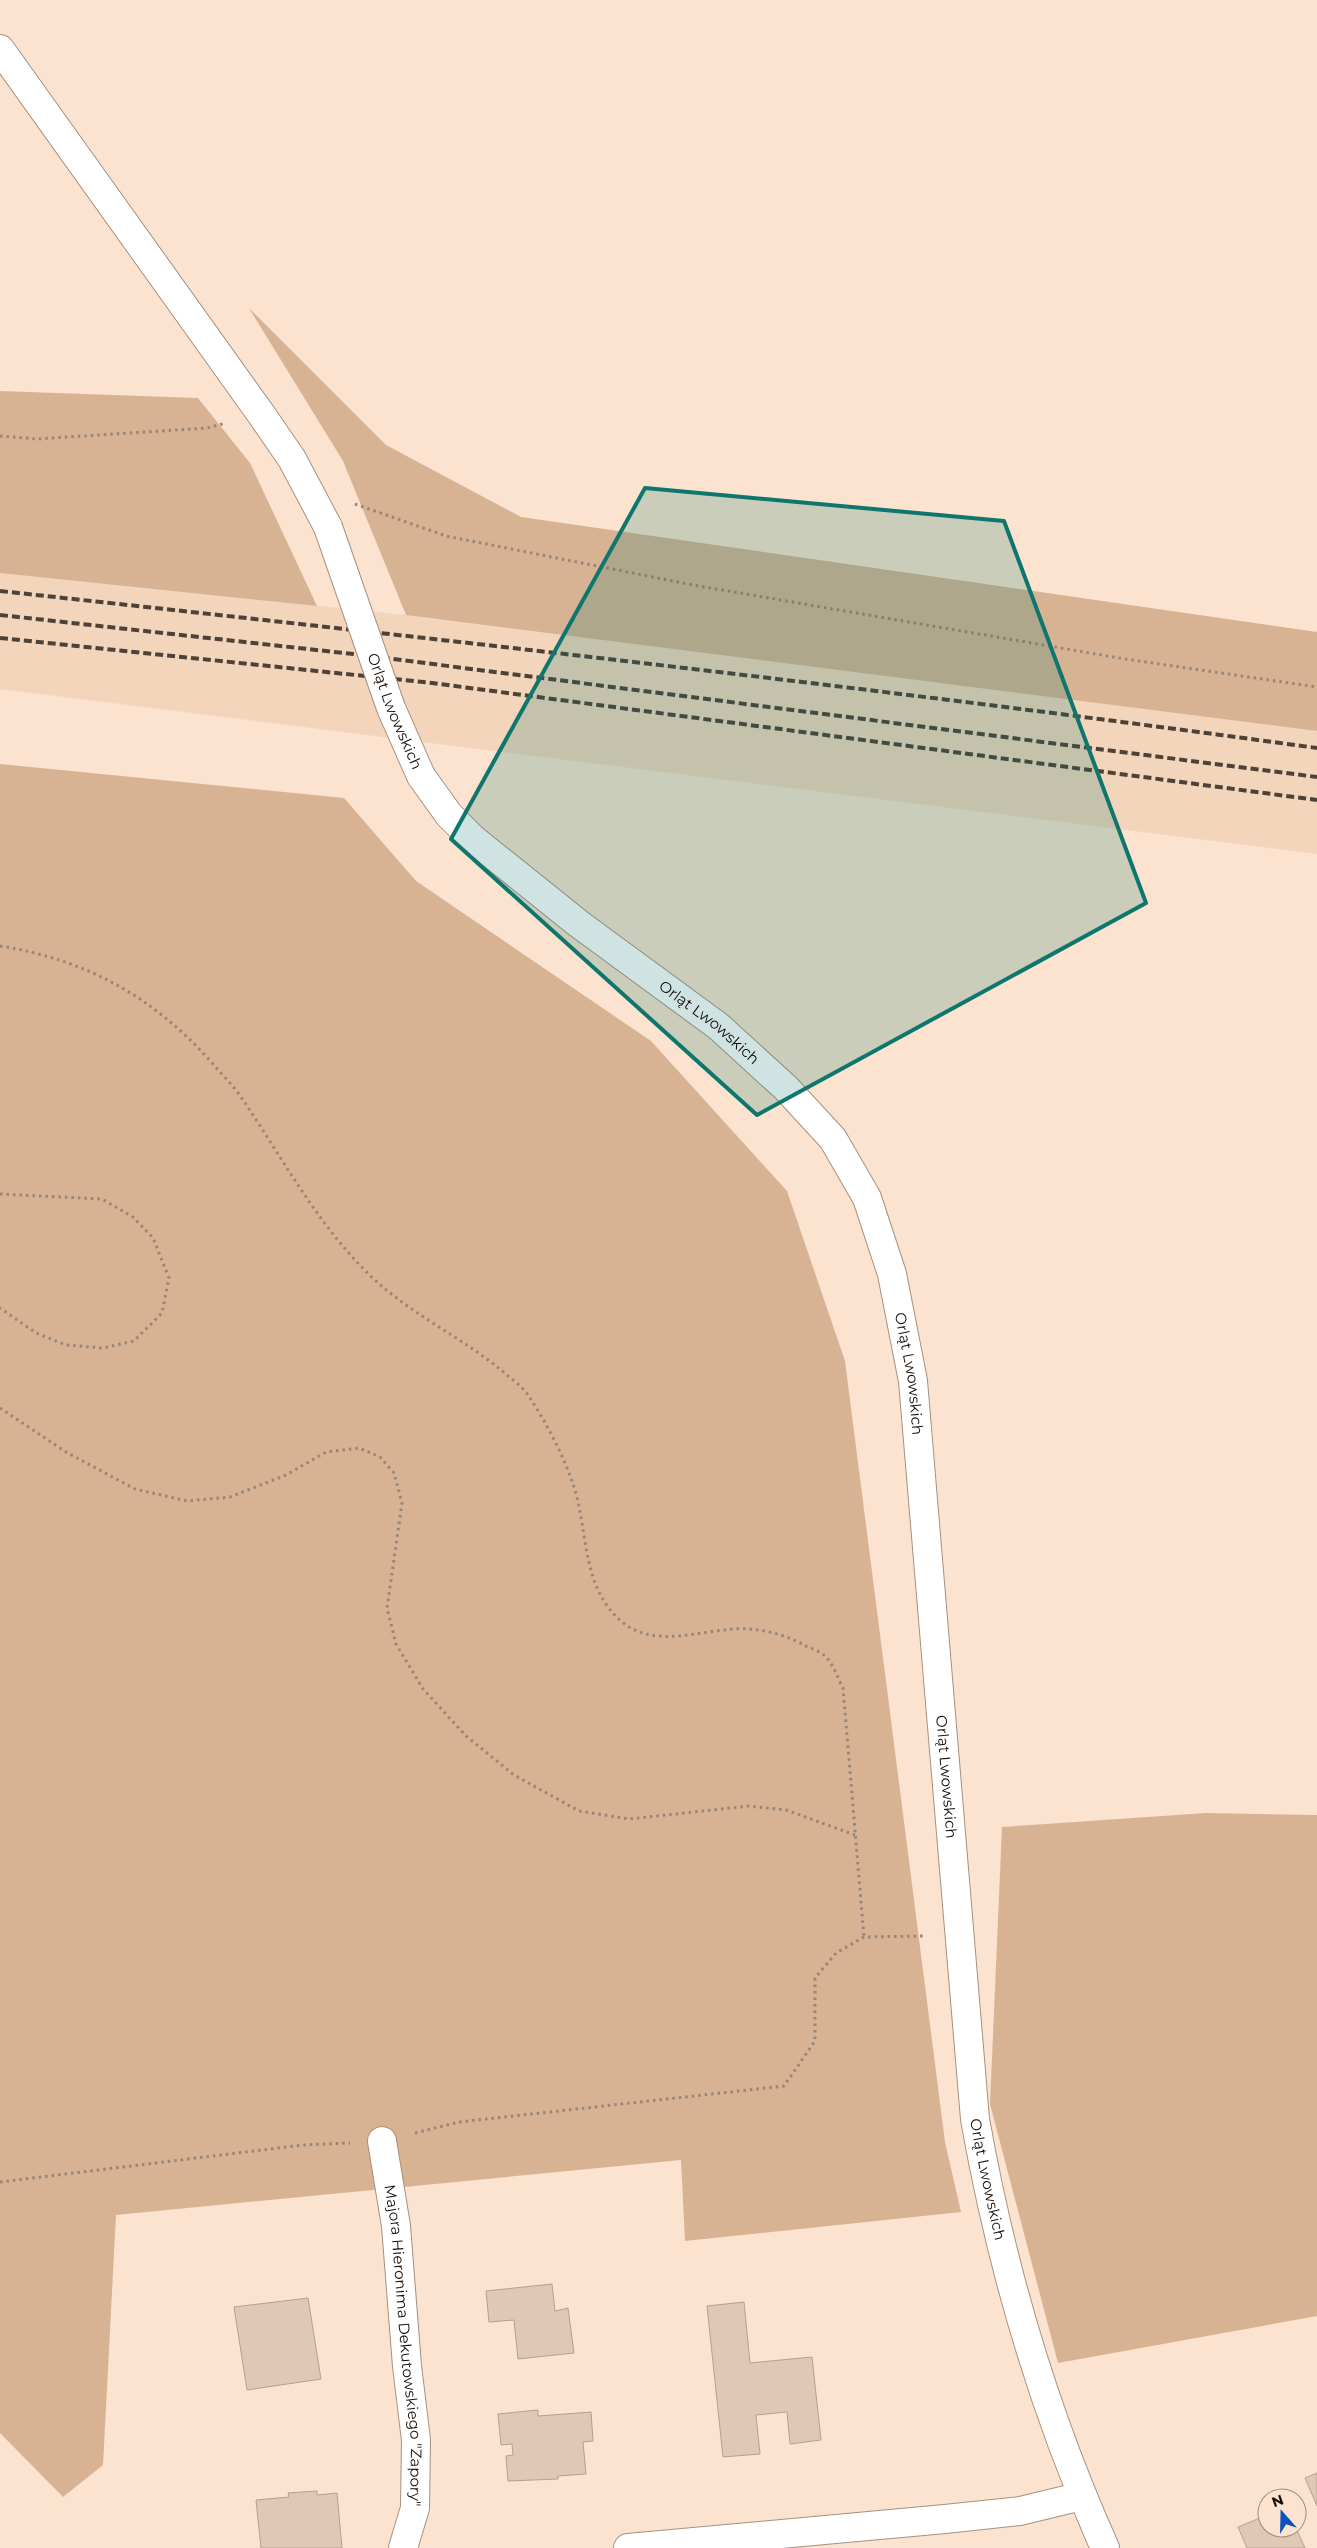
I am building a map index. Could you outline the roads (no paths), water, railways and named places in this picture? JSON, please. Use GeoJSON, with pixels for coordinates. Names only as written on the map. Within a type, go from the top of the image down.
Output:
{"type":"FeatureCollection","features":[{"type":"Feature","properties":{"kind":"street","name":"Orląt Lwowskich"},"geometry":{"type":"LineString","coordinates":[[0,49],[292,458],[322,515],[392,708],[421,776],[449,816],[473,839],[579,924],[718,1026],[786,1088],[833,1139],[867,1198],[892,1274],[913,1381],[975,2119],[989,2198],[1000,2245],[1050,2406],[1082,2496],[1105,2548]]}},
{"type":"Feature","properties":{"kind":"street","name":"Majora Hieronima Dekutowskiego \"Zapory\""},"geometry":{"type":"LineString","coordinates":[[382,2141],[396,2226],[407,2366],[416,2440],[415,2508],[403,2548]]}},
{"type":"Feature","properties":{"kind":"street"},"geometry":{"type":"LineString","coordinates":[[628,2548],[701,2544],[1020,2511],[1082,2496]]}},
{"type":"Feature","properties":{"kind":"railway"},"geometry":{"type":"LineString","coordinates":[[0,591],[824,685],[1317,748]]}},
{"type":"Feature","properties":{"kind":"railway"},"geometry":{"type":"LineString","coordinates":[[0,615],[362,655],[1317,777]]}},
{"type":"Feature","properties":{"kind":"railway"},"geometry":{"type":"LineString","coordinates":[[0,638],[432,683],[1317,800]]}}]}
